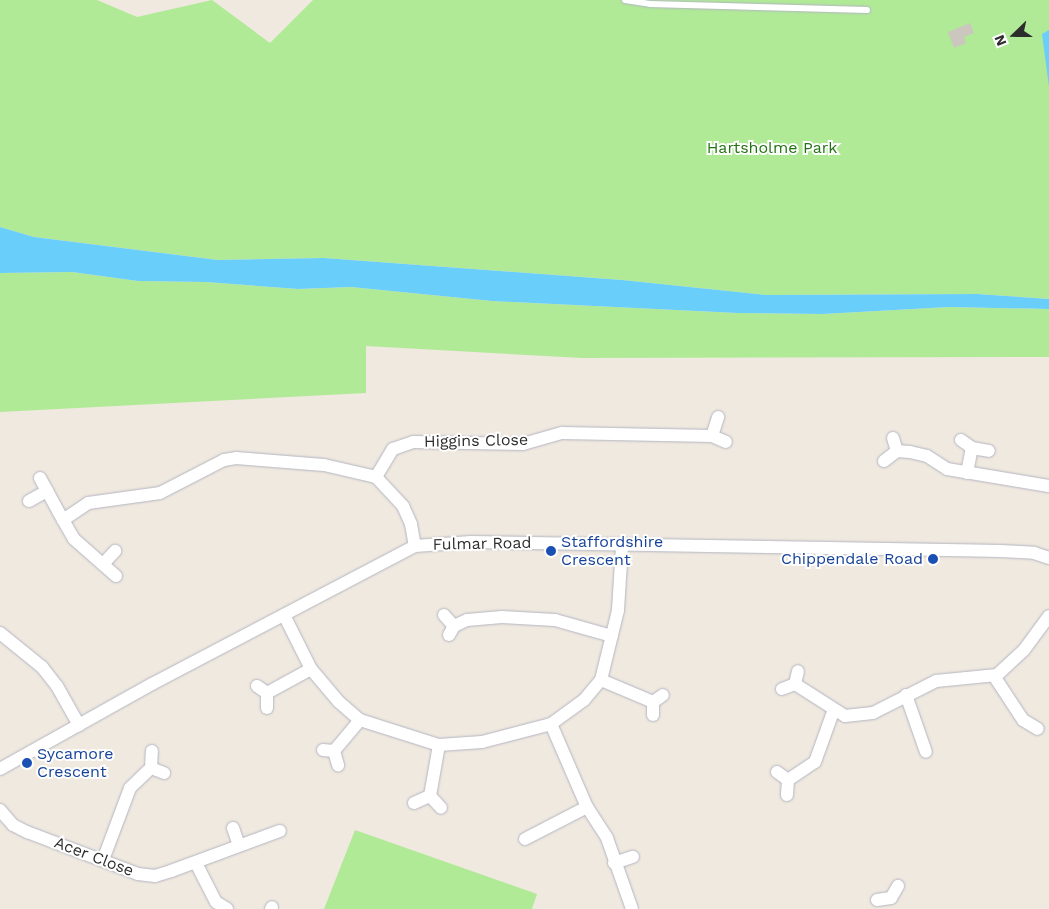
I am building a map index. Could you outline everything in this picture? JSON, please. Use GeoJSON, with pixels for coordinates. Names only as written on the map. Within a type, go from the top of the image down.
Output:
{"type":"FeatureCollection","features":[{"type":"Feature","properties":{"kind":"street"},"geometry":{"type":"LineString","coordinates":[[712,436],[718,417]]}},
{"type":"Feature","properties":{"kind":"street","name":"Higgins Close"},"geometry":{"type":"LineString","coordinates":[[376,477],[392,449],[413,442],[523,444],[562,433],[712,436],[726,442]]}},
{"type":"Feature","properties":{"kind":"street"},"geometry":{"type":"LineString","coordinates":[[893,438],[897,451]]}},
{"type":"Feature","properties":{"kind":"street"},"geometry":{"type":"LineString","coordinates":[[961,440],[972,448],[989,451]]}},
{"type":"Feature","properties":{"kind":"street"},"geometry":{"type":"LineString","coordinates":[[967,473],[972,448]]}},
{"type":"Feature","properties":{"kind":"street"},"geometry":{"type":"LineString","coordinates":[[884,461],[897,451],[927,456],[947,469],[1049,486]]}},
{"type":"Feature","properties":{"kind":"street"},"geometry":{"type":"LineString","coordinates":[[64,520],[88,504],[160,494],[224,460],[236,458],[324,465],[376,477],[402,506],[411,524],[415,546]]}},
{"type":"Feature","properties":{"kind":"street"},"geometry":{"type":"LineString","coordinates":[[40,478],[74,539],[116,576]]}},
{"type":"Feature","properties":{"kind":"street"},"geometry":{"type":"LineString","coordinates":[[29,501],[47,491]]}},
{"type":"Feature","properties":{"kind":"street","name":"Fulmar Road"},"geometry":{"type":"LineString","coordinates":[[0,769],[284,614],[415,546],[471,542],[1000,551],[1034,553],[1049,558]]}},
{"type":"Feature","properties":{"kind":"street"},"geometry":{"type":"LineString","coordinates":[[284,614],[311,669],[339,702],[360,720],[439,745],[463,745],[552,724],[584,700],[601,680],[620,594],[622,546]]}},
{"type":"Feature","properties":{"kind":"street"},"geometry":{"type":"LineString","coordinates":[[103,564],[115,551]]}},
{"type":"Feature","properties":{"kind":"street"},"geometry":{"type":"LineString","coordinates":[[444,615],[451,630],[480,618],[530,618],[555,620],[612,636]]}},
{"type":"Feature","properties":{"kind":"street"},"geometry":{"type":"LineString","coordinates":[[795,684],[834,712],[857,717],[873,713],[936,681],[994,676],[1024,650],[1049,616]]}},
{"type":"Feature","properties":{"kind":"street"},"geometry":{"type":"LineString","coordinates":[[0,633],[42,667],[57,686],[79,726]]}},
{"type":"Feature","properties":{"kind":"street"},"geometry":{"type":"LineString","coordinates":[[267,708],[262,689],[311,669]]}},
{"type":"Feature","properties":{"kind":"street"},"geometry":{"type":"LineString","coordinates":[[795,684],[798,671]]}},
{"type":"Feature","properties":{"kind":"street"},"geometry":{"type":"LineString","coordinates":[[994,676],[1029,731]]}},
{"type":"Feature","properties":{"kind":"street"},"geometry":{"type":"LineString","coordinates":[[601,680],[656,704]]}},
{"type":"Feature","properties":{"kind":"street"},"geometry":{"type":"LineString","coordinates":[[782,689],[795,684]]}},
{"type":"Feature","properties":{"kind":"street"},"geometry":{"type":"LineString","coordinates":[[906,695],[927,756]]}},
{"type":"Feature","properties":{"kind":"street"},"geometry":{"type":"LineString","coordinates":[[788,780],[815,762],[834,712]]}},
{"type":"Feature","properties":{"kind":"street"},"geometry":{"type":"LineString","coordinates":[[338,765],[328,751],[360,720]]}},
{"type":"Feature","properties":{"kind":"street"},"geometry":{"type":"LineString","coordinates":[[552,724],[587,807],[606,838],[632,909]]}},
{"type":"Feature","properties":{"kind":"street"},"geometry":{"type":"LineString","coordinates":[[430,796],[439,745]]}},
{"type":"Feature","properties":{"kind":"street"},"geometry":{"type":"LineString","coordinates":[[151,768],[152,751]]}},
{"type":"Feature","properties":{"kind":"street"},"geometry":{"type":"LineString","coordinates":[[151,768],[164,773]]}},
{"type":"Feature","properties":{"kind":"street"},"geometry":{"type":"LineString","coordinates":[[102,860],[130,788],[136,779],[151,768]]}},
{"type":"Feature","properties":{"kind":"street"},"geometry":{"type":"LineString","coordinates":[[777,772],[788,780]]}},
{"type":"Feature","properties":{"kind":"street"},"geometry":{"type":"LineString","coordinates":[[787,795],[788,780]]}},
{"type":"Feature","properties":{"kind":"street"},"geometry":{"type":"LineString","coordinates":[[414,803],[430,796]]}},
{"type":"Feature","properties":{"kind":"street"},"geometry":{"type":"LineString","coordinates":[[430,796],[442,808]]}},
{"type":"Feature","properties":{"kind":"street"},"geometry":{"type":"LineString","coordinates":[[525,839],[587,807]]}},
{"type":"Feature","properties":{"kind":"street","name":"Acer Close"},"geometry":{"type":"LineString","coordinates":[[0,810],[12,825],[27,832],[102,860],[122,870],[155,876],[196,863],[239,845],[280,831]]}},
{"type":"Feature","properties":{"kind":"street"},"geometry":{"type":"LineString","coordinates":[[233,828],[239,845]]}},
{"type":"Feature","properties":{"kind":"street"},"geometry":{"type":"LineString","coordinates":[[614,863],[633,857]]}},
{"type":"Feature","properties":{"kind":"street"},"geometry":{"type":"LineString","coordinates":[[196,863],[216,902],[227,909]]}},
{"type":"Feature","properties":{"kind":"street"},"geometry":{"type":"LineString","coordinates":[[891,898],[898,886]]}},
{"type":"Feature","properties":{"kind":"street"},"geometry":{"type":"LineString","coordinates":[[877,900],[891,898]]}},
{"type":"Feature","properties":{"kind":"street"},"geometry":{"type":"LineString","coordinates":[[891,898],[898,909]]}},
{"type":"Feature","properties":{"kind":"lane"},"geometry":{"type":"LineString","coordinates":[[625,0],[650,4],[867,10]]}},
{"type":"Feature","properties":{"kind":"green space","name":"Hartsholme Park"},"geometry":{"type":"Polygon","coordinates":[[[0,0],[97,0],[137,17],[212,0],[270,43],[313,0],[1049,0],[1049,299],[977,294],[767,295],[622,280],[324,258],[218,260],[34,237],[0,227],[0,0]]]}},
{"type":"Feature","properties":{"kind":"green space"},"geometry":{"type":"Polygon","coordinates":[[[72,272],[138,281],[206,282],[298,289],[351,287],[492,301],[737,313],[823,314],[949,307],[1049,309],[1049,357],[582,358],[366,346],[366,393],[0,412],[0,273],[72,272]]]}},
{"type":"Feature","properties":{"kind":"green space"},"geometry":{"type":"Polygon","coordinates":[[[355,830],[537,894],[532,909],[324,909],[355,830]]]}},
{"type":"Feature","properties":{"kind":"water"},"geometry":{"type":"Polygon","coordinates":[[[1049,30],[1049,87],[1042,34],[1049,30]]]}},
{"type":"Feature","properties":{"kind":"water"},"geometry":{"type":"Polygon","coordinates":[[[0,227],[34,237],[218,260],[324,258],[622,280],[767,295],[977,294],[1049,299],[1049,309],[949,307],[823,314],[737,313],[492,301],[351,287],[298,289],[206,282],[138,281],[72,272],[0,273],[0,227]]]}},
{"type":"Feature","properties":{"kind":"building"},"geometry":{"type":"Polygon","coordinates":[[[970,23],[974,33],[964,37],[966,43],[954,48],[948,32],[970,23]]]}},
{"type":"Feature","properties":{"kind":"place","name":"Staffordshire Crescent"},"geometry":{"type":"Point","coordinates":[551,551]}},
{"type":"Feature","properties":{"kind":"place","name":"Chippendale Road"},"geometry":{"type":"Point","coordinates":[933,559]}},
{"type":"Feature","properties":{"kind":"place","name":"Sycamore Crescent"},"geometry":{"type":"Point","coordinates":[27,763]}}]}
